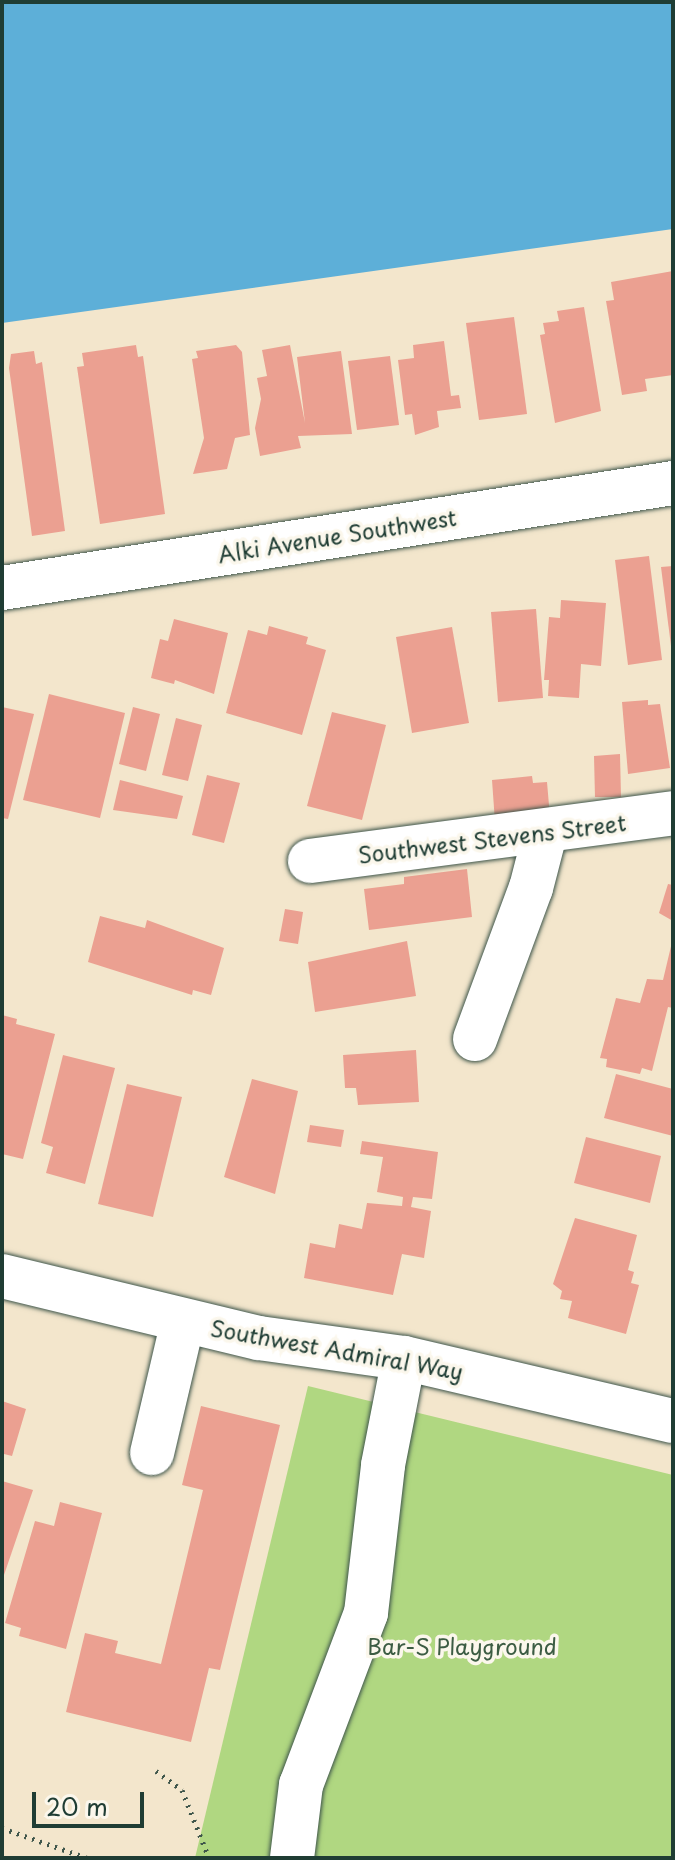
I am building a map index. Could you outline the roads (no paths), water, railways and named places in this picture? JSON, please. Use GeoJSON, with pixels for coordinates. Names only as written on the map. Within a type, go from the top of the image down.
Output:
{"type":"FeatureCollection","features":[{"type":"Feature","properties":{"kind":"street","name":"Alki Avenue Southwest"},"geometry":{"type":"LineString","coordinates":[[2,588],[673,483]]}},
{"type":"Feature","properties":{"kind":"street","name":"Southwest Stevens Street"},"geometry":{"type":"LineString","coordinates":[[310,861],[545,834],[673,813]]}},
{"type":"Feature","properties":{"kind":"street"},"geometry":{"type":"LineString","coordinates":[[475,1039],[545,834]]}},
{"type":"Feature","properties":{"kind":"street","name":"Southwest Admiral Way"},"geometry":{"type":"LineString","coordinates":[[2,1276],[259,1338],[404,1358],[673,1421]]}},
{"type":"Feature","properties":{"kind":"street"},"geometry":{"type":"LineString","coordinates":[[152,1453],[183,1321]]}},
{"type":"Feature","properties":{"kind":"street"},"geometry":{"type":"LineString","coordinates":[[292,1858],[301,1785],[366,1613],[383,1465],[404,1358]]}},
{"type":"Feature","properties":{"kind":"water"},"geometry":{"type":"Polygon","coordinates":[[[2,2],[673,2],[673,229],[2,323],[2,2]]]}},
{"type":"Feature","properties":{"kind":"park label","name":"Bar-S Playground"},"geometry":{"type":"Point","coordinates":[462,1646]}}]}
